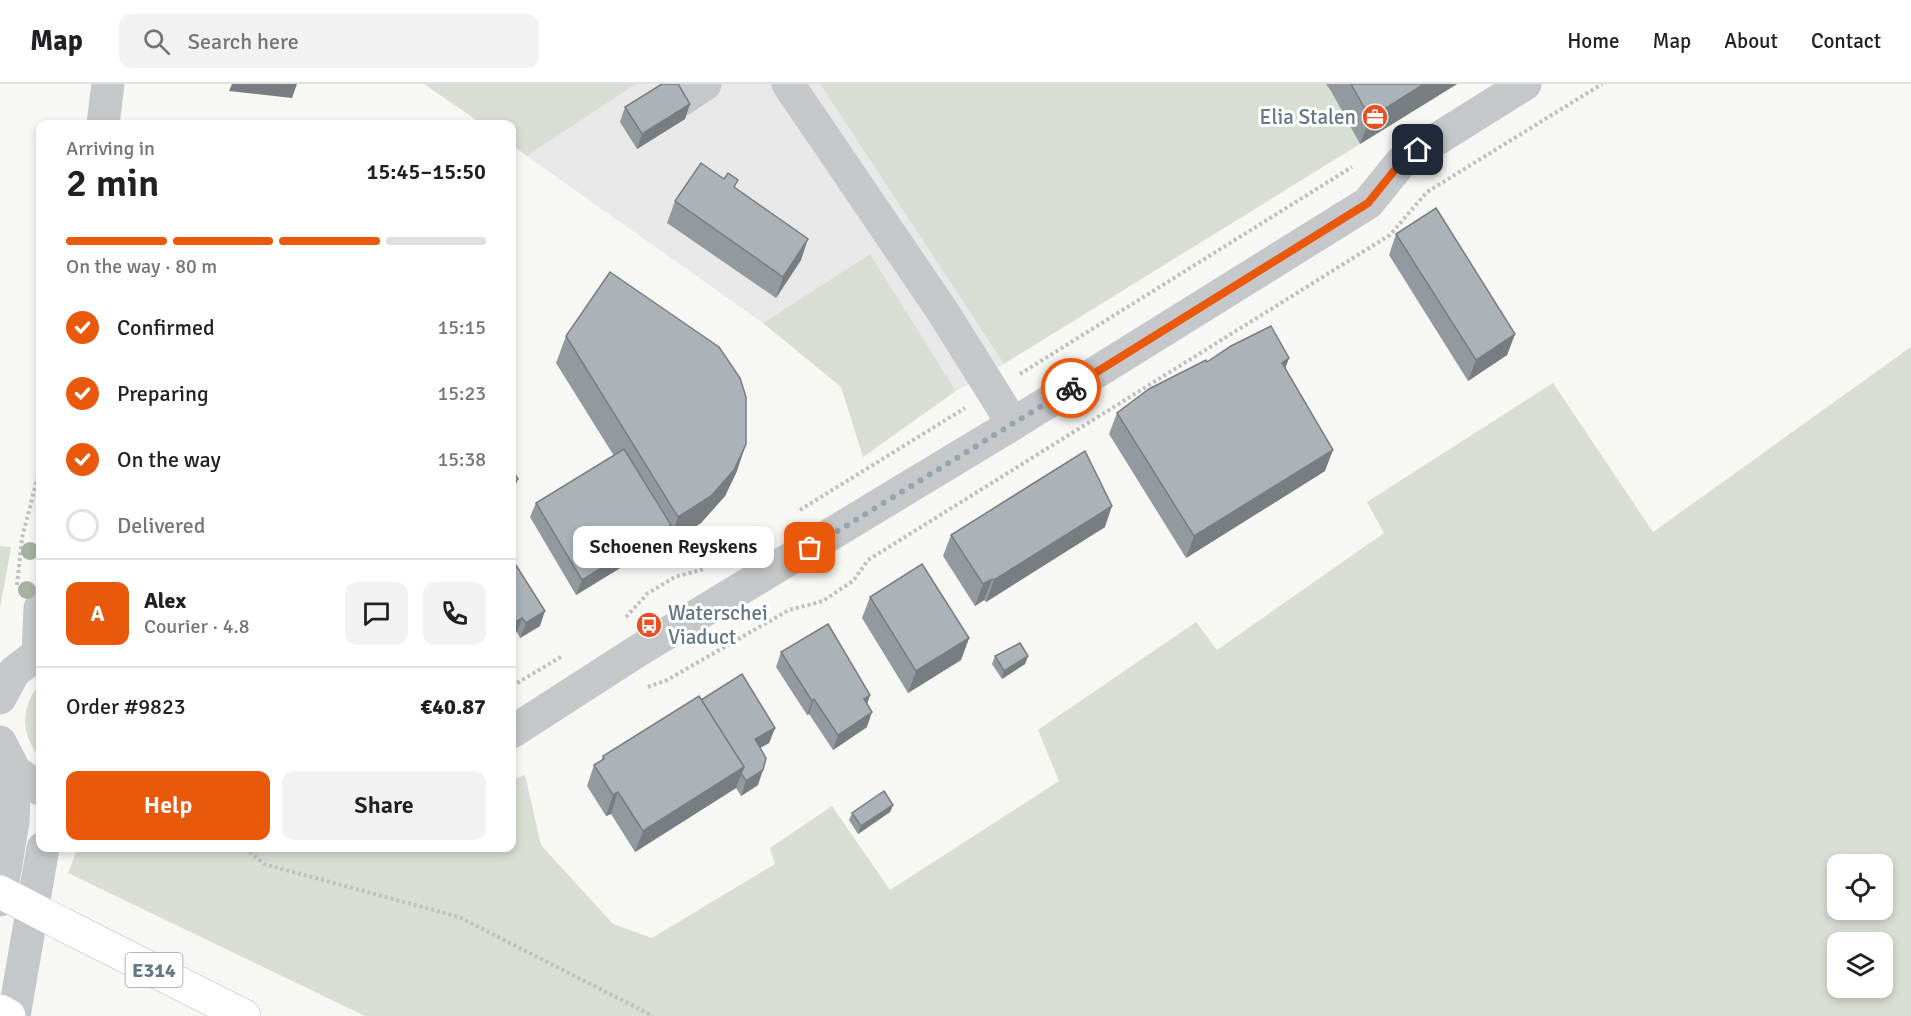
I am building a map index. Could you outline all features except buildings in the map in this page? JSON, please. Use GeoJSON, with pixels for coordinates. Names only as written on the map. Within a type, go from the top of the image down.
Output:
{"type":"FeatureCollection","features":[{"type":"Feature","properties":{"kind":"highway","name":"E314"},"geometry":{"type":"LineString","coordinates":[[0,892],[244,1016]]}},
{"type":"Feature","properties":{"kind":"highway"},"geometry":{"type":"LineString","coordinates":[[0,1011],[9,1016]]}},
{"type":"Feature","properties":{"kind":"street"},"geometry":{"type":"LineString","coordinates":[[104,120],[108,84]]}},
{"type":"Feature","properties":{"kind":"street"},"geometry":{"type":"LineString","coordinates":[[788,84],[942,312],[1013,424]]}},
{"type":"Feature","properties":{"kind":"street"},"geometry":{"type":"LineString","coordinates":[[516,729],[636,652],[1013,424],[1368,203],[1402,161],[1524,84]]}},
{"type":"Feature","properties":{"kind":"street"},"geometry":{"type":"LineString","coordinates":[[28,602],[36,638]]}},
{"type":"Feature","properties":{"kind":"street"},"geometry":{"type":"LineString","coordinates":[[0,698],[14,672],[36,654]]}},
{"type":"Feature","properties":{"kind":"street"},"geometry":{"type":"LineString","coordinates":[[0,742],[6,758],[28,780],[13,822],[0,900]]}},
{"type":"Feature","properties":{"kind":"street"},"geometry":{"type":"LineString","coordinates":[[14,1016],[42,852]]}},
{"type":"Feature","properties":{"kind":"path"},"geometry":{"type":"LineString","coordinates":[[28,602],[22,538],[36,484]]}},
{"type":"Feature","properties":{"kind":"path"},"geometry":{"type":"LineString","coordinates":[[250,852],[264,864],[459,917],[652,1016]]}},
{"type":"Feature","properties":{"kind":"shaded area"},"geometry":{"type":"Polygon","coordinates":[[[424,84],[636,84],[527,156],[516,148],[516,120],[476,120],[424,84]]]}},
{"type":"Feature","properties":{"kind":"shaded area"},"geometry":{"type":"Polygon","coordinates":[[[636,84],[820,84],[1004,364],[956,391],[870,254],[763,323],[527,156],[636,84]]]}},
{"type":"Feature","properties":{"kind":"shaded area"},"geometry":{"type":"Polygon","coordinates":[[[820,84],[1328,84],[1360,144],[1004,364],[820,84]]]}},
{"type":"Feature","properties":{"kind":"shaded area"},"geometry":{"type":"Polygon","coordinates":[[[870,254],[956,391],[863,457],[841,387],[763,323],[870,254]]]}},
{"type":"Feature","properties":{"kind":"shaded area"},"geometry":{"type":"Polygon","coordinates":[[[1911,347],[1911,1016],[365,1016],[68,873],[76,852],[516,852],[516,778],[525,775],[541,845],[613,924],[652,938],[775,864],[770,848],[832,806],[890,890],[1059,781],[1038,730],[1196,622],[1217,650],[1384,533],[1367,502],[1553,383],[1653,532],[1911,347]]]}},
{"type":"Feature","properties":{"kind":"shaded area"},"geometry":{"type":"Polygon","coordinates":[[[0,546],[11,547],[0,608],[0,546]]]}},
{"type":"Feature","properties":{"kind":"shaded area"},"geometry":{"type":"Polygon","coordinates":[[[36,689],[36,752],[29,739],[25,720],[36,689]]]}},
{"type":"Feature","properties":{"kind":"way so far"},"geometry":{"type":"LineString","coordinates":[[810,548],[1071,388]]}},
{"type":"Feature","properties":{"kind":"place","name":"Elia Stalen"},"geometry":{"type":"Point","coordinates":[1375,117]}},
{"type":"Feature","properties":{"kind":"place","name":"Schoenen Reyskens"},"geometry":{"type":"Point","coordinates":[810,548]}},
{"type":"Feature","properties":{"kind":"place","name":"Waterschei Viaduct"},"geometry":{"type":"Point","coordinates":[649,625]}},
{"type":"Feature","properties":{"kind":"route"},"geometry":{"type":"LineString","coordinates":[[1071,388],[1368,203],[1402,161],[1418,150]]}}]}
